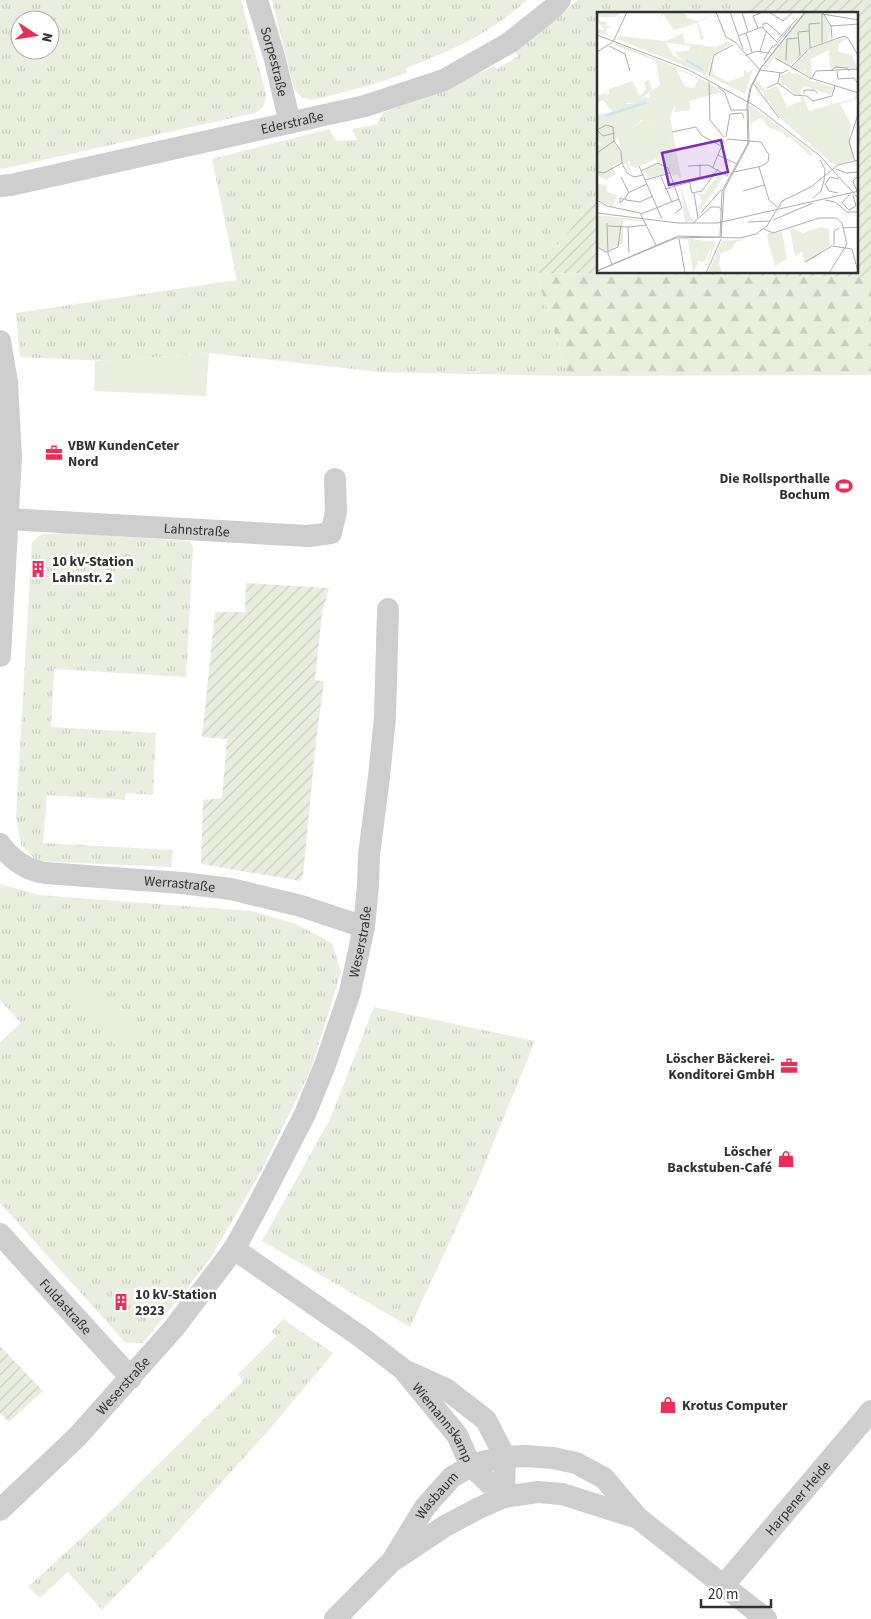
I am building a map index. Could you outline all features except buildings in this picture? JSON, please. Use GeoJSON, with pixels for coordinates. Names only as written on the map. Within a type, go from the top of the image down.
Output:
{"type":"FeatureCollection","features":[{"type":"Feature","properties":{"kind":"street","name":"Sorpestraße"},"geometry":{"type":"LineString","coordinates":[[257,0],[274,56],[290,122]]}},
{"type":"Feature","properties":{"kind":"street","name":"Ederstraße"},"geometry":{"type":"LineString","coordinates":[[0,186],[365,106],[444,80],[509,43],[560,0]]}},
{"type":"Feature","properties":{"kind":"street"},"geometry":{"type":"LineString","coordinates":[[0,342],[7,382],[11,457],[2,566],[0,656]]}},
{"type":"Feature","properties":{"kind":"street","name":"Lahnstraße"},"geometry":{"type":"LineString","coordinates":[[7,520],[308,536],[331,533],[336,512],[336,479]]}},
{"type":"Feature","properties":{"kind":"street","name":"Weserstraße"},"geometry":{"type":"LineString","coordinates":[[0,1510],[78,1437],[174,1328],[234,1249],[292,1142],[325,1065],[350,992],[364,927],[369,855],[385,717],[388,609]]}},
{"type":"Feature","properties":{"kind":"street","name":"Werrastraße"},"geometry":{"type":"LineString","coordinates":[[0,844],[8,855],[33,871],[182,883],[231,889],[301,906],[364,927]]}},
{"type":"Feature","properties":{"kind":"street","name":"Fuldastraße"},"geometry":{"type":"LineString","coordinates":[[0,1234],[130,1378]]}},
{"type":"Feature","properties":{"kind":"street","name":"Wiemannskamp"},"geometry":{"type":"LineString","coordinates":[[234,1249],[362,1338],[404,1370],[446,1389],[486,1420],[505,1457],[504,1497]]}},
{"type":"Feature","properties":{"kind":"street","name":"Wiemannskamp"},"geometry":{"type":"LineString","coordinates":[[404,1370],[456,1435],[471,1466],[504,1497]]}},
{"type":"Feature","properties":{"kind":"street","name":"Harpener Heide"},"geometry":{"type":"LineString","coordinates":[[724,1585],[871,1411]]}},
{"type":"Feature","properties":{"kind":"street"},"geometry":{"type":"LineString","coordinates":[[505,1457],[553,1458],[576,1464],[604,1478],[638,1518],[766,1619]]}},
{"type":"Feature","properties":{"kind":"street","name":"Wasbaum"},"geometry":{"type":"LineString","coordinates":[[392,1561],[425,1507],[452,1477],[471,1466],[505,1457]]}},
{"type":"Feature","properties":{"kind":"street"},"geometry":{"type":"LineString","coordinates":[[504,1497],[538,1492],[562,1494],[638,1518]]}},
{"type":"Feature","properties":{"kind":"street","name":"Wasbaum"},"geometry":{"type":"LineString","coordinates":[[335,1619],[392,1561],[445,1526],[504,1497]]}},
{"type":"Feature","properties":{"kind":"green space"},"geometry":{"type":"Polygon","coordinates":[[[0,0],[241,0],[266,94],[264,105],[258,111],[2,169],[0,167],[0,0]]]}},
{"type":"Feature","properties":{"kind":"green space"},"geometry":{"type":"Polygon","coordinates":[[[272,0],[527,0],[500,22],[470,40],[406,68],[407,73],[371,85],[313,100],[302,98],[294,89],[272,0]]]}},
{"type":"Feature","properties":{"kind":"green space"},"geometry":{"type":"Polygon","coordinates":[[[578,0],[753,0],[744,12],[597,12],[597,195],[536,273],[568,376],[379,372],[209,353],[106,361],[20,357],[16,313],[237,280],[212,159],[329,129],[336,141],[357,140],[352,129],[377,124],[384,112],[427,97],[494,66],[497,69],[518,56],[515,52],[578,0]]]}},
{"type":"Feature","properties":{"kind":"green space"},"geometry":{"type":"Polygon","coordinates":[[[753,0],[871,0],[871,277],[620,274],[858,274],[858,12],[744,12],[753,0]]]}},
{"type":"Feature","properties":{"kind":"green space"},"geometry":{"type":"Polygon","coordinates":[[[597,195],[597,274],[536,273],[597,195]]]}},
{"type":"Feature","properties":{"kind":"green space"},"geometry":{"type":"Polygon","coordinates":[[[536,273],[871,277],[871,375],[568,376],[536,273]]]}},
{"type":"Feature","properties":{"kind":"green space"},"geometry":{"type":"Polygon","coordinates":[[[209,353],[206,396],[94,391],[95,361],[209,353]]]}},
{"type":"Feature","properties":{"kind":"green space"},"geometry":{"type":"Polygon","coordinates":[[[70,533],[190,541],[193,548],[186,677],[54,669],[51,727],[156,733],[153,795],[126,793],[125,800],[47,795],[43,843],[173,850],[171,867],[37,861],[21,845],[16,816],[32,542],[42,534],[70,533]]]}},
{"type":"Feature","properties":{"kind":"green space"},"geometry":{"type":"Polygon","coordinates":[[[246,583],[329,588],[322,613],[315,680],[324,681],[303,875],[300,881],[201,864],[203,800],[222,798],[227,739],[202,737],[215,612],[245,612],[246,583]]]}},
{"type":"Feature","properties":{"kind":"green space"},"geometry":{"type":"Polygon","coordinates":[[[0,884],[39,895],[251,911],[296,924],[332,943],[341,972],[310,1072],[260,1173],[210,1259],[143,1343],[126,1343],[0,1203],[0,1042],[21,1023],[0,1000],[0,884]]]}},
{"type":"Feature","properties":{"kind":"green space"},"geometry":{"type":"Polygon","coordinates":[[[66,990],[106,992],[105,1009],[138,1011],[130,1050],[118,1048],[66,990]]]}},
{"type":"Feature","properties":{"kind":"green space"},"geometry":{"type":"Polygon","coordinates":[[[374,1007],[535,1041],[477,1183],[410,1327],[262,1241],[330,1119],[374,1007]]]}},
{"type":"Feature","properties":{"kind":"green space"},"geometry":{"type":"Polygon","coordinates":[[[283,1319],[333,1353],[268,1431],[170,1540],[102,1610],[68,1572],[40,1598],[28,1587],[112,1510],[243,1381],[238,1374],[276,1336],[272,1331],[283,1319]]]}},
{"type":"Feature","properties":{"kind":"green space"},"geometry":{"type":"Polygon","coordinates":[[[0,1346],[43,1391],[9,1422],[0,1413],[0,1346]]]}},
{"type":"Feature","properties":{"kind":"place","name":"VBW KundenCeter Nord"},"geometry":{"type":"Point","coordinates":[54,453]}},
{"type":"Feature","properties":{"kind":"place","name":"Die Rollsporthalle Bochum"},"geometry":{"type":"Point","coordinates":[844,486]}},
{"type":"Feature","properties":{"kind":"place","name":"10 kV-Station Lahnstr. 2"},"geometry":{"type":"Point","coordinates":[38,569]}},
{"type":"Feature","properties":{"kind":"place","name":"Löscher Bäckerei- Konditorei GmbH"},"geometry":{"type":"Point","coordinates":[789,1066]}},
{"type":"Feature","properties":{"kind":"place","name":"Löscher Backstuben-Café"},"geometry":{"type":"Point","coordinates":[786,1159]}},
{"type":"Feature","properties":{"kind":"place","name":"10 kV-Station 2923"},"geometry":{"type":"Point","coordinates":[121,1302]}},
{"type":"Feature","properties":{"kind":"place","name":"Krotus Computer"},"geometry":{"type":"Point","coordinates":[668,1405]}}]}
